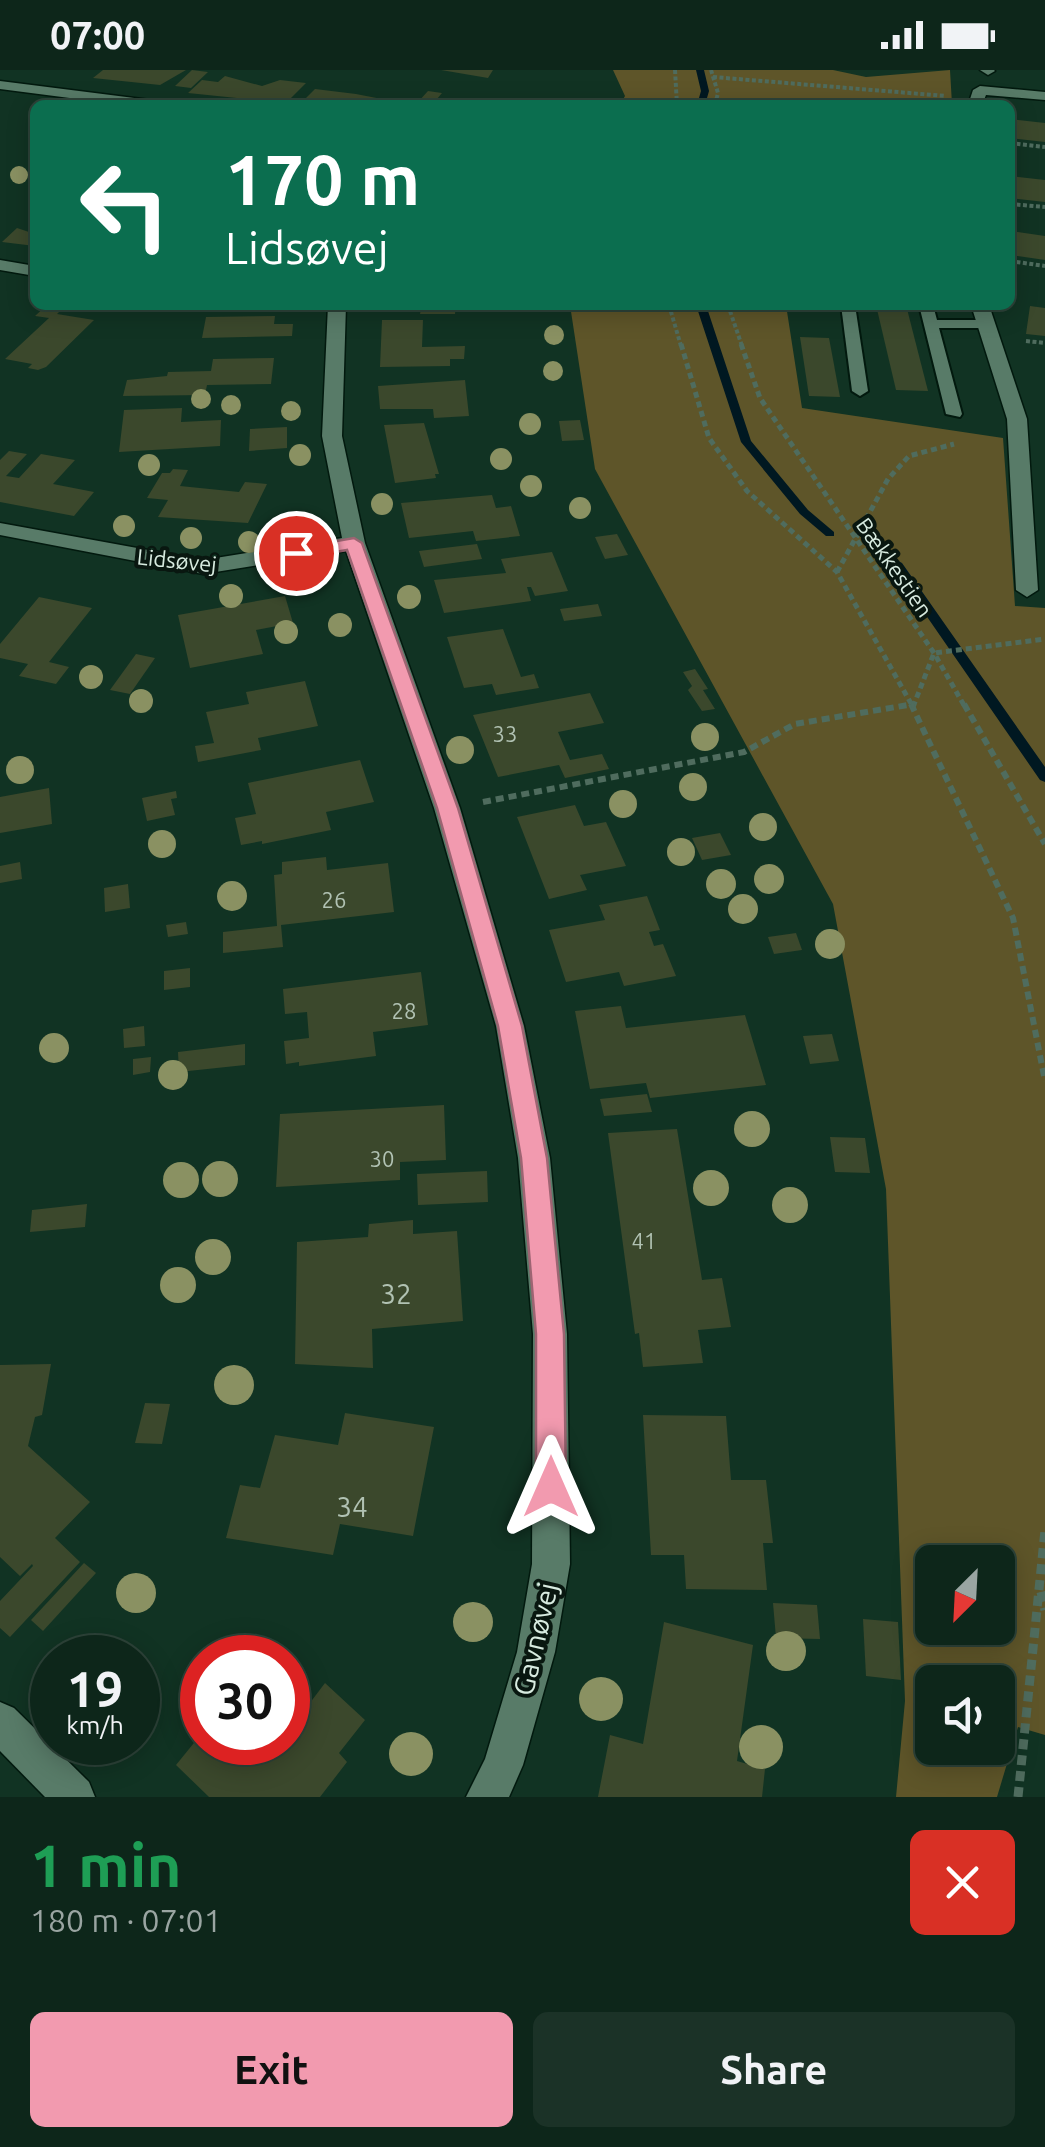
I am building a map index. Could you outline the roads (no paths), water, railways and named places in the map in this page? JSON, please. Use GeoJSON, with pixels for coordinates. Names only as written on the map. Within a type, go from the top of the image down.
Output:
{"type":"FeatureCollection","features":[{"type":"Feature","properties":{"kind":"street"},"geometry":{"type":"LineString","coordinates":[[0,85],[118,100]]}},
{"type":"Feature","properties":{"kind":"street"},"geometry":{"type":"LineString","coordinates":[[977,100],[980,90],[1045,96]]}},
{"type":"Feature","properties":{"kind":"street"},"geometry":{"type":"LineString","coordinates":[[0,265],[30,269]]}},
{"type":"Feature","properties":{"kind":"street","name":"Gavnøvej"},"geometry":{"type":"LineString","coordinates":[[336,310],[332,436],[354,543],[447,808],[510,1026],[534,1158],[550,1334],[551,1564],[536,1652],[503,1764],[488,1797]]}},
{"type":"Feature","properties":{"kind":"street"},"geometry":{"type":"LineString","coordinates":[[983,314],[1017,419],[1028,590]]}},
{"type":"Feature","properties":{"kind":"street","name":"Lidsøvej"},"geometry":{"type":"LineString","coordinates":[[0,529],[203,567],[354,543]]}},
{"type":"Feature","properties":{"kind":"street"},"geometry":{"type":"LineString","coordinates":[[0,1722],[74,1797]]}},
{"type":"Feature","properties":{"kind":"lane"},"geometry":{"type":"LineString","coordinates":[[849,310],[860,391]]}},
{"type":"Feature","properties":{"kind":"lane"},"geometry":{"type":"LineString","coordinates":[[927,310],[954,414]]}},
{"type":"Feature","properties":{"kind":"lane"},"geometry":{"type":"LineString","coordinates":[[930,324],[983,314]]}},
{"type":"Feature","properties":{"kind":"waterway"},"geometry":{"type":"LineString","coordinates":[[700,70],[705,91],[702,100]]}},
{"type":"Feature","properties":{"kind":"waterway"},"geometry":{"type":"LineString","coordinates":[[703,310],[746,442],[804,512],[830,534]]}},
{"type":"Feature","properties":{"kind":"waterway"},"geometry":{"type":"LineString","coordinates":[[881,555],[898,566],[1045,777]]}}]}
